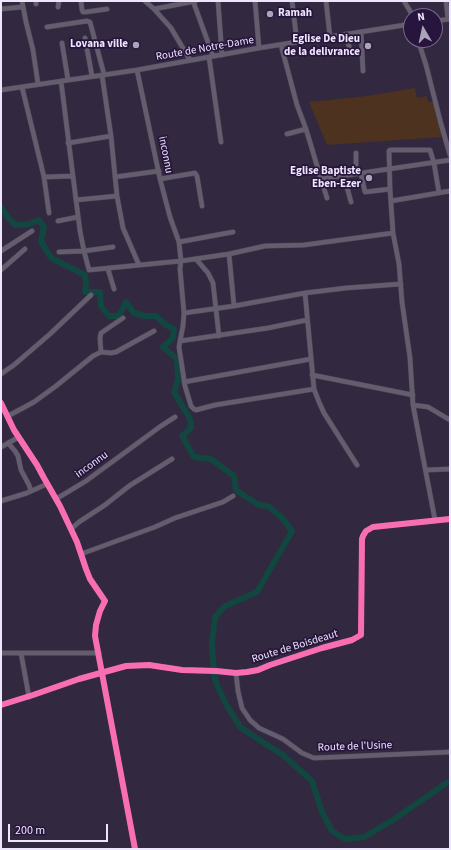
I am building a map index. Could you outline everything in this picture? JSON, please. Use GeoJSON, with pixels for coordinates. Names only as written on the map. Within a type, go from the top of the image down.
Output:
{"type":"FeatureCollection","features":[{"type":"Feature","properties":{"kind":"street"},"geometry":{"type":"LineString","coordinates":[[22,1],[22,7],[33,50],[38,84]]}},
{"type":"Feature","properties":{"kind":"street"},"geometry":{"type":"LineString","coordinates":[[58,7],[59,1]]}},
{"type":"Feature","properties":{"kind":"street"},"geometry":{"type":"LineString","coordinates":[[81,1],[83,12],[107,9]]}},
{"type":"Feature","properties":{"kind":"street"},"geometry":{"type":"LineString","coordinates":[[145,1],[171,28],[190,60]]}},
{"type":"Feature","properties":{"kind":"street"},"geometry":{"type":"LineString","coordinates":[[193,1],[211,56],[221,142]]}},
{"type":"Feature","properties":{"kind":"street"},"geometry":{"type":"LineString","coordinates":[[154,9],[196,1]]}},
{"type":"Feature","properties":{"kind":"street"},"geometry":{"type":"LineString","coordinates":[[218,1],[222,55]]}},
{"type":"Feature","properties":{"kind":"street"},"geometry":{"type":"LineString","coordinates":[[255,1],[259,48]]}},
{"type":"Feature","properties":{"kind":"street"},"geometry":{"type":"LineString","coordinates":[[292,1],[297,42]]}},
{"type":"Feature","properties":{"kind":"street"},"geometry":{"type":"LineString","coordinates":[[326,1],[330,37]]}},
{"type":"Feature","properties":{"kind":"street"},"geometry":{"type":"LineString","coordinates":[[446,1],[449,19]]}},
{"type":"Feature","properties":{"kind":"street"},"geometry":{"type":"LineString","coordinates":[[1,9],[22,7]]}},
{"type":"Feature","properties":{"kind":"street"},"geometry":{"type":"LineString","coordinates":[[47,27],[87,21],[90,22],[103,74],[117,196],[123,228],[139,265]]}},
{"type":"Feature","properties":{"kind":"street","name":"Route de Notre-Dame"},"geometry":{"type":"LineString","coordinates":[[1,90],[137,70],[211,56],[403,25]]}},
{"type":"Feature","properties":{"kind":"street"},"geometry":{"type":"LineString","coordinates":[[361,32],[363,71]]}},
{"type":"Feature","properties":{"kind":"street"},"geometry":{"type":"LineString","coordinates":[[346,34],[351,54]]}},
{"type":"Feature","properties":{"kind":"street"},"geometry":{"type":"LineString","coordinates":[[85,38],[92,76]]}},
{"type":"Feature","properties":{"kind":"street"},"geometry":{"type":"LineString","coordinates":[[62,43],[68,80]]}},
{"type":"Feature","properties":{"kind":"street"},"geometry":{"type":"LineString","coordinates":[[281,45],[297,105],[327,198]]}},
{"type":"Feature","properties":{"kind":"street"},"geometry":{"type":"LineString","coordinates":[[420,48],[450,155]]}},
{"type":"Feature","properties":{"kind":"street","name":"inconnu"},"geometry":{"type":"LineString","coordinates":[[137,70],[160,179],[170,217],[179,242],[181,261]]}},
{"type":"Feature","properties":{"kind":"street"},"geometry":{"type":"LineString","coordinates":[[61,81],[78,217],[89,270],[181,261],[229,254],[265,246],[304,245],[393,232]]}},
{"type":"Feature","properties":{"kind":"street"},"geometry":{"type":"LineString","coordinates":[[22,87],[44,177],[49,213]]}},
{"type":"Feature","properties":{"kind":"street"},"geometry":{"type":"LineString","coordinates":[[287,134],[306,129]]}},
{"type":"Feature","properties":{"kind":"street"},"geometry":{"type":"LineString","coordinates":[[68,143],[111,136]]}},
{"type":"Feature","properties":{"kind":"street"},"geometry":{"type":"LineString","coordinates":[[435,520],[427,470],[413,404],[410,358],[390,201],[389,151],[430,150],[434,162],[439,193]]}},
{"type":"Feature","properties":{"kind":"street"},"geometry":{"type":"LineString","coordinates":[[356,153],[358,174],[365,192],[390,189]]}},
{"type":"Feature","properties":{"kind":"street"},"geometry":{"type":"LineString","coordinates":[[321,179],[450,160]]}},
{"type":"Feature","properties":{"kind":"street"},"geometry":{"type":"LineString","coordinates":[[115,177],[159,171]]}},
{"type":"Feature","properties":{"kind":"street"},"geometry":{"type":"LineString","coordinates":[[160,179],[195,173],[197,176],[202,206]]}},
{"type":"Feature","properties":{"kind":"street"},"geometry":{"type":"LineString","coordinates":[[44,177],[72,176]]}},
{"type":"Feature","properties":{"kind":"street"},"geometry":{"type":"LineString","coordinates":[[344,176],[351,202]]}},
{"type":"Feature","properties":{"kind":"street"},"geometry":{"type":"LineString","coordinates":[[390,201],[450,192]]}},
{"type":"Feature","properties":{"kind":"street"},"geometry":{"type":"LineString","coordinates":[[76,200],[117,196]]}},
{"type":"Feature","properties":{"kind":"street"},"geometry":{"type":"LineString","coordinates":[[58,221],[78,217]]}},
{"type":"Feature","properties":{"kind":"street"},"geometry":{"type":"LineString","coordinates":[[1,251],[32,231]]}},
{"type":"Feature","properties":{"kind":"street"},"geometry":{"type":"LineString","coordinates":[[179,242],[233,232]]}},
{"type":"Feature","properties":{"kind":"street"},"geometry":{"type":"LineString","coordinates":[[59,252],[84,251],[113,247]]}},
{"type":"Feature","properties":{"kind":"street"},"geometry":{"type":"LineString","coordinates":[[1,270],[25,249]]}},
{"type":"Feature","properties":{"kind":"street"},"geometry":{"type":"LineString","coordinates":[[229,254],[234,306]]}},
{"type":"Feature","properties":{"kind":"street"},"geometry":{"type":"LineString","coordinates":[[196,259],[208,272],[212,279],[219,336]]}},
{"type":"Feature","properties":{"kind":"street"},"geometry":{"type":"LineString","coordinates":[[181,261],[180,269],[184,313],[180,347],[184,382],[191,406],[194,409],[196,410],[215,405],[314,389]]}},
{"type":"Feature","properties":{"kind":"street"},"geometry":{"type":"LineString","coordinates":[[108,269],[114,289]]}},
{"type":"Feature","properties":{"kind":"street"},"geometry":{"type":"LineString","coordinates":[[184,313],[234,306],[305,293],[401,284]]}},
{"type":"Feature","properties":{"kind":"street"},"geometry":{"type":"LineString","coordinates":[[305,293],[314,389],[324,413],[357,465]]}},
{"type":"Feature","properties":{"kind":"street"},"geometry":{"type":"LineString","coordinates":[[1,374],[14,365],[50,334],[91,295]]}},
{"type":"Feature","properties":{"kind":"street"},"geometry":{"type":"LineString","coordinates":[[101,352],[101,333],[123,318]]}},
{"type":"Feature","properties":{"kind":"street"},"geometry":{"type":"LineString","coordinates":[[180,341],[268,328],[307,320]]}},
{"type":"Feature","properties":{"kind":"street"},"geometry":{"type":"LineString","coordinates":[[8,416],[34,402],[101,352],[116,352],[154,331]]}},
{"type":"Feature","properties":{"kind":"street"},"geometry":{"type":"LineString","coordinates":[[184,382],[311,359]]}},
{"type":"Feature","properties":{"kind":"street"},"geometry":{"type":"LineString","coordinates":[[312,376],[412,395]]}},
{"type":"Feature","properties":{"kind":"street"},"geometry":{"type":"LineString","coordinates":[[1,403],[14,430],[38,465],[56,499],[82,554],[90,579],[105,602],[100,611],[95,636],[135,849]]}},
{"type":"Feature","properties":{"kind":"street"},"geometry":{"type":"LineString","coordinates":[[413,404],[428,407],[450,420]]}},
{"type":"Feature","properties":{"kind":"street","name":"inconnu"},"geometry":{"type":"LineString","coordinates":[[56,499],[86,481],[175,417]]}},
{"type":"Feature","properties":{"kind":"street"},"geometry":{"type":"LineString","coordinates":[[1,447],[19,437]]}},
{"type":"Feature","properties":{"kind":"street"},"geometry":{"type":"LineString","coordinates":[[8,443],[16,451],[21,470],[31,491]]}},
{"type":"Feature","properties":{"kind":"street"},"geometry":{"type":"LineString","coordinates":[[71,529],[129,486],[172,459]]}},
{"type":"Feature","properties":{"kind":"street"},"geometry":{"type":"LineString","coordinates":[[427,470],[450,469]]}},
{"type":"Feature","properties":{"kind":"street"},"geometry":{"type":"LineString","coordinates":[[1,501],[47,484]]}},
{"type":"Feature","properties":{"kind":"street"},"geometry":{"type":"LineString","coordinates":[[82,554],[175,518],[223,502],[233,496]]}},
{"type":"Feature","properties":{"kind":"street","name":"Route de Boisdeaut"},"geometry":{"type":"LineString","coordinates":[[1,705],[80,679],[126,666],[149,665],[182,670],[236,673],[258,670],[322,648],[352,640],[361,635],[361,550],[362,539],[366,530],[373,527],[450,518]]}},
{"type":"Feature","properties":{"kind":"street"},"geometry":{"type":"LineString","coordinates":[[1,653],[99,653]]}},
{"type":"Feature","properties":{"kind":"street"},"geometry":{"type":"LineString","coordinates":[[21,653],[29,696]]}},
{"type":"Feature","properties":{"kind":"street","name":"Route de l'Usine"},"geometry":{"type":"LineString","coordinates":[[236,673],[242,708],[250,720],[259,728],[283,740],[302,754],[314,758],[450,752]]}},
{"type":"Feature","properties":{"kind":"shaded area"},"geometry":{"type":"Polygon","coordinates":[[[415,88],[417,98],[427,96],[428,102],[435,101],[442,137],[327,145],[309,102],[367,96],[415,88]]]}},
{"type":"Feature","properties":{"kind":"waterway"},"geometry":{"type":"LineString","coordinates":[[1,207],[15,225],[29,224],[39,220],[44,227],[41,241],[51,258],[85,275],[85,292],[100,292],[101,306],[109,316],[119,316],[126,302],[134,313],[145,316],[156,316],[166,325],[174,329],[173,338],[163,347],[177,359],[178,380],[174,392],[190,419],[191,428],[182,436],[194,457],[211,459],[234,476],[236,490],[257,504],[270,507],[284,520],[292,531],[257,592],[225,606],[215,617],[212,642],[216,683],[226,704],[240,727],[283,755],[312,781],[322,812],[332,831],[345,839],[364,837],[393,820],[450,782]]}},
{"type":"Feature","properties":{"kind":"cycle path"},"geometry":{"type":"LineString","coordinates":[[1,403],[14,430],[37,465],[60,506],[77,542],[90,579],[105,601],[100,611],[95,636],[135,849]]}},
{"type":"Feature","properties":{"kind":"cycle path"},"geometry":{"type":"LineString","coordinates":[[1,705],[79,679],[126,666],[149,665],[182,670],[236,673],[247,672],[258,670],[322,648],[352,640],[361,635],[362,539],[366,531],[373,527],[450,519]]}},
{"type":"Feature","properties":{"kind":"place","name":"Ramah"},"geometry":{"type":"Point","coordinates":[270,14]}},
{"type":"Feature","properties":{"kind":"place","name":"Lovana ville"},"geometry":{"type":"Point","coordinates":[136,45]}},
{"type":"Feature","properties":{"kind":"place","name":"Eglise De Dieu de la delivrance"},"geometry":{"type":"Point","coordinates":[368,46]}},
{"type":"Feature","properties":{"kind":"place","name":"Eglise Baptiste Eben-Ezer"},"geometry":{"type":"Point","coordinates":[369,178]}}]}
